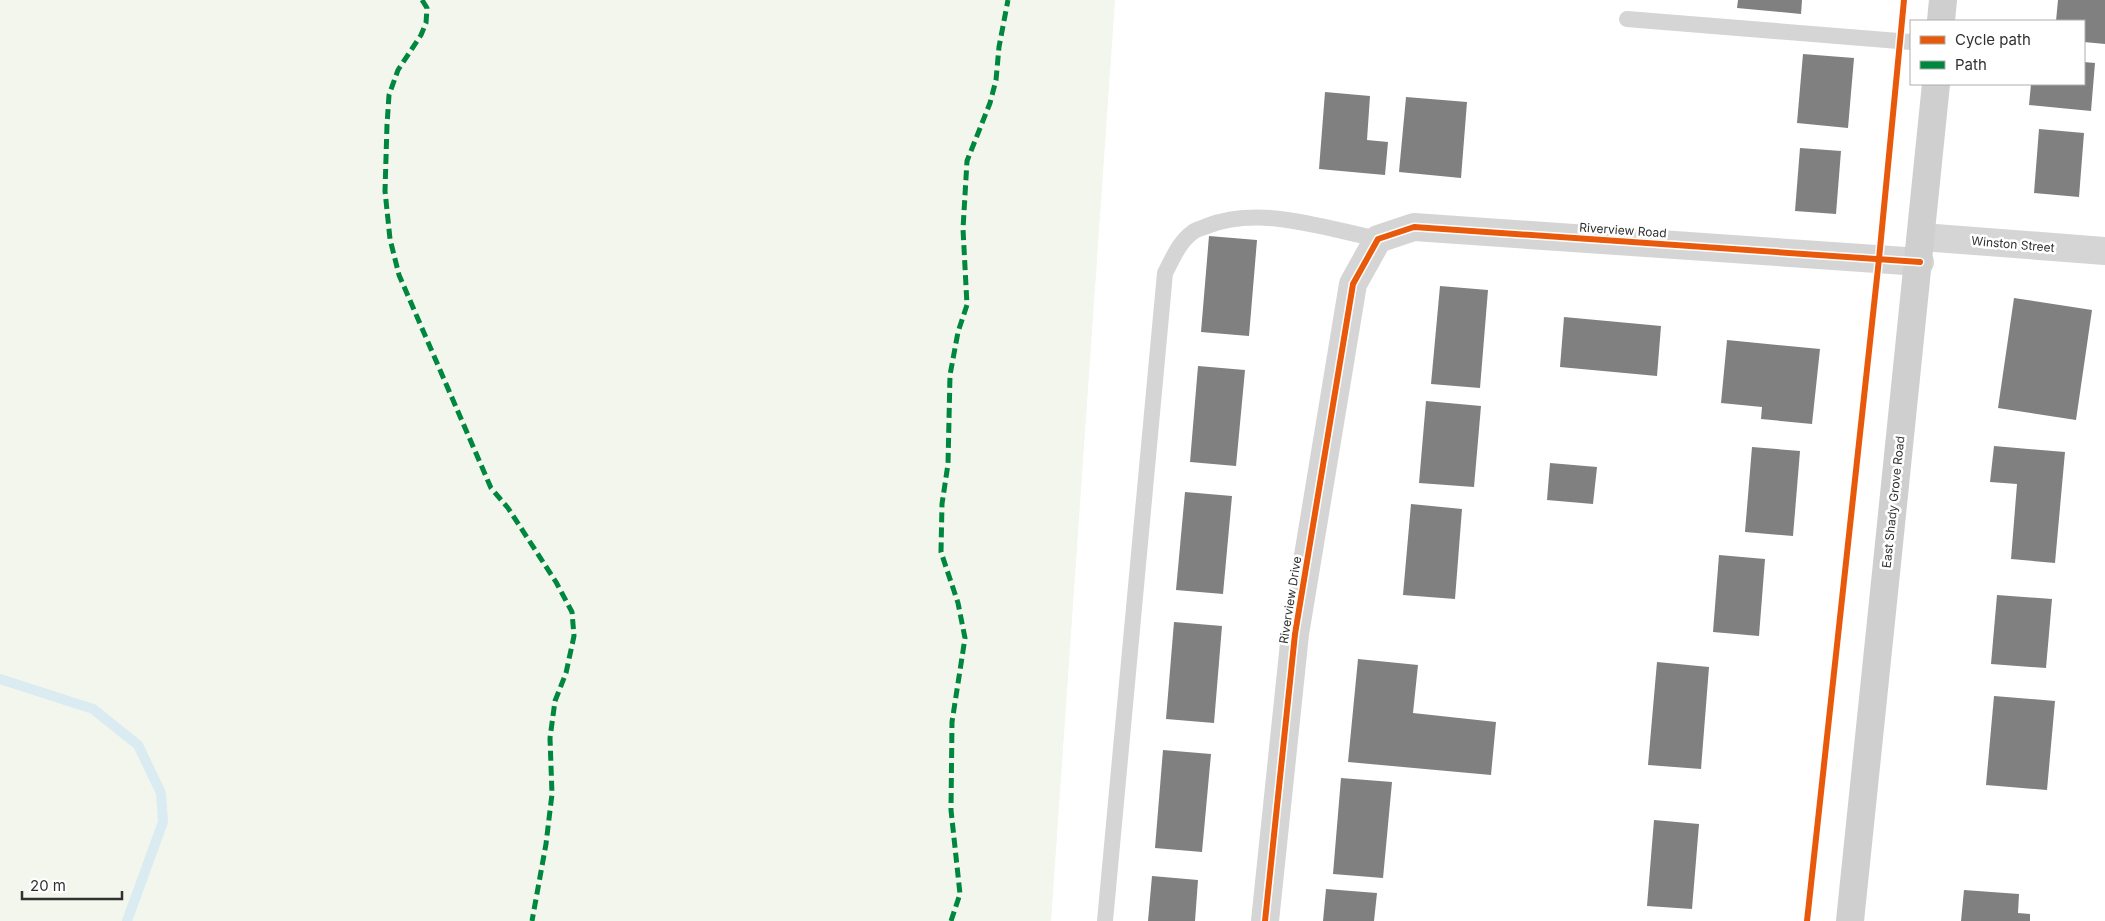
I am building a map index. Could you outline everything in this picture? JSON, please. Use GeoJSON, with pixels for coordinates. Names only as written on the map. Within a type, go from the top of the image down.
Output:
{"type":"FeatureCollection","features":[{"type":"Feature","properties":{"kind":"main road"},"geometry":{"type":"LineString","coordinates":[[1941,20],[1943,0]]}},
{"type":"Feature","properties":{"kind":"main road","name":"East Shady Grove Road"},"geometry":{"type":"LineString","coordinates":[[1850,921],[1876,654],[1921,250],[1936,85]]}},
{"type":"Feature","properties":{"kind":"street","name":"Riverview Road"},"geometry":{"type":"LineString","coordinates":[[1378,239],[1414,228],[1921,250]]}},
{"type":"Feature","properties":{"kind":"street","name":"Riverview Drive"},"geometry":{"type":"LineString","coordinates":[[1265,921],[1295,634],[1353,284],[1378,239]]}},
{"type":"Feature","properties":{"kind":"street","name":"Winston Street"},"geometry":{"type":"LineString","coordinates":[[1921,250],[2105,251]]}},
{"type":"Feature","properties":{"kind":"lane"},"geometry":{"type":"LineString","coordinates":[[1627,19],[1910,42]]}},
{"type":"Feature","properties":{"kind":"lane"},"geometry":{"type":"LineString","coordinates":[[1105,921],[1165,273],[1179,246],[1194,231],[1216,222],[1240,217],[1277,218],[1378,239]]}},
{"type":"Feature","properties":{"kind":"shaded area"},"geometry":{"type":"Polygon","coordinates":[[[0,0],[1115,0],[1051,921],[0,921],[0,0]]]}},
{"type":"Feature","properties":{"kind":"building"},"geometry":{"type":"Polygon","coordinates":[[[1738,0],[1802,0],[1801,14],[1737,8],[1738,0]]]}},
{"type":"Feature","properties":{"kind":"building"},"geometry":{"type":"Polygon","coordinates":[[[2058,0],[2105,0],[2105,44],[2085,42],[2085,20],[2056,20],[2058,0]]]}},
{"type":"Feature","properties":{"kind":"building"},"geometry":{"type":"Polygon","coordinates":[[[1803,54],[1854,58],[1848,128],[1797,123],[1803,54]]]}},
{"type":"Feature","properties":{"kind":"building"},"geometry":{"type":"Polygon","coordinates":[[[2085,62],[2095,63],[2091,111],[2029,105],[2031,85],[2085,85],[2085,62]]]}},
{"type":"Feature","properties":{"kind":"building"},"geometry":{"type":"Polygon","coordinates":[[[1325,92],[1370,96],[1367,140],[1388,142],[1385,175],[1319,169],[1325,92]]]}},
{"type":"Feature","properties":{"kind":"building"},"geometry":{"type":"Polygon","coordinates":[[[1406,97],[1467,102],[1461,178],[1399,172],[1406,97]]]}},
{"type":"Feature","properties":{"kind":"building"},"geometry":{"type":"Polygon","coordinates":[[[2039,129],[2084,133],[2079,197],[2034,193],[2039,129]]]}},
{"type":"Feature","properties":{"kind":"building"},"geometry":{"type":"Polygon","coordinates":[[[1800,148],[1841,151],[1836,214],[1795,211],[1800,148]]]}},
{"type":"Feature","properties":{"kind":"building"},"geometry":{"type":"Polygon","coordinates":[[[1209,236],[1257,240],[1249,336],[1201,332],[1209,236]]]}},
{"type":"Feature","properties":{"kind":"building"},"geometry":{"type":"Polygon","coordinates":[[[1440,286],[1488,290],[1480,388],[1431,384],[1440,286]]]}},
{"type":"Feature","properties":{"kind":"building"},"geometry":{"type":"Polygon","coordinates":[[[2014,298],[2092,310],[2076,420],[1998,408],[2014,298]]]}},
{"type":"Feature","properties":{"kind":"building"},"geometry":{"type":"Polygon","coordinates":[[[1564,317],[1661,326],[1657,376],[1560,367],[1564,317]]]}},
{"type":"Feature","properties":{"kind":"building"},"geometry":{"type":"Polygon","coordinates":[[[1727,340],[1820,349],[1812,424],[1761,419],[1762,407],[1721,403],[1727,340]]]}},
{"type":"Feature","properties":{"kind":"building"},"geometry":{"type":"Polygon","coordinates":[[[1198,366],[1245,370],[1236,466],[1190,462],[1198,366]]]}},
{"type":"Feature","properties":{"kind":"building"},"geometry":{"type":"Polygon","coordinates":[[[1426,401],[1481,406],[1474,487],[1419,483],[1426,401]]]}},
{"type":"Feature","properties":{"kind":"building"},"geometry":{"type":"Polygon","coordinates":[[[1994,446],[2065,452],[2055,563],[2011,559],[2017,484],[1990,482],[1994,446]]]}},
{"type":"Feature","properties":{"kind":"building"},"geometry":{"type":"Polygon","coordinates":[[[1752,447],[1800,451],[1793,536],[1745,532],[1752,447]]]}},
{"type":"Feature","properties":{"kind":"building"},"geometry":{"type":"Polygon","coordinates":[[[1550,463],[1597,467],[1593,504],[1547,500],[1550,463]]]}},
{"type":"Feature","properties":{"kind":"building"},"geometry":{"type":"Polygon","coordinates":[[[1185,492],[1232,496],[1223,594],[1176,590],[1185,492]]]}},
{"type":"Feature","properties":{"kind":"building"},"geometry":{"type":"Polygon","coordinates":[[[1411,504],[1462,509],[1455,599],[1403,595],[1411,504]]]}},
{"type":"Feature","properties":{"kind":"building"},"geometry":{"type":"Polygon","coordinates":[[[1719,555],[1765,559],[1759,636],[1713,632],[1719,555]]]}},
{"type":"Feature","properties":{"kind":"building"},"geometry":{"type":"Polygon","coordinates":[[[1997,595],[2052,599],[2046,668],[1991,664],[1997,595]]]}},
{"type":"Feature","properties":{"kind":"building"},"geometry":{"type":"Polygon","coordinates":[[[1174,622],[1222,626],[1214,723],[1166,719],[1174,622]]]}},
{"type":"Feature","properties":{"kind":"building"},"geometry":{"type":"Polygon","coordinates":[[[1358,659],[1418,665],[1413,713],[1496,722],[1491,775],[1348,762],[1358,659]]]}},
{"type":"Feature","properties":{"kind":"building"},"geometry":{"type":"Polygon","coordinates":[[[1657,662],[1709,667],[1701,769],[1648,765],[1657,662]]]}},
{"type":"Feature","properties":{"kind":"building"},"geometry":{"type":"Polygon","coordinates":[[[1994,696],[2055,701],[2047,790],[1986,785],[1994,696]]]}},
{"type":"Feature","properties":{"kind":"building"},"geometry":{"type":"Polygon","coordinates":[[[1163,750],[1211,754],[1202,852],[1155,848],[1163,750]]]}},
{"type":"Feature","properties":{"kind":"building"},"geometry":{"type":"Polygon","coordinates":[[[1341,778],[1392,782],[1383,878],[1333,874],[1341,778]]]}},
{"type":"Feature","properties":{"kind":"building"},"geometry":{"type":"Polygon","coordinates":[[[1654,820],[1699,824],[1692,909],[1647,906],[1654,820]]]}},
{"type":"Feature","properties":{"kind":"building"},"geometry":{"type":"Polygon","coordinates":[[[1152,876],[1198,880],[1195,921],[1148,921],[1152,876]]]}},
{"type":"Feature","properties":{"kind":"building"},"geometry":{"type":"Polygon","coordinates":[[[1326,889],[1377,893],[1374,921],[1323,921],[1326,889]]]}},
{"type":"Feature","properties":{"kind":"building"},"geometry":{"type":"Polygon","coordinates":[[[1964,890],[2019,894],[2018,913],[2030,914],[2030,921],[1961,921],[1964,890]]]}},
{"type":"Feature","properties":{"kind":"waterway"},"geometry":{"type":"LineString","coordinates":[[0,679],[93,709],[138,745],[161,793],[163,822],[127,921]]}},
{"type":"Feature","properties":{"kind":"marked path"},"geometry":{"type":"LineString","coordinates":[[422,0],[427,8],[426,23],[421,35],[398,70],[389,95],[385,191],[390,239],[399,275],[491,488],[508,508],[556,582],[572,612],[574,636],[566,673],[555,701],[550,738],[552,794],[546,844],[532,921]]}},
{"type":"Feature","properties":{"kind":"marked path"},"geometry":{"type":"LineString","coordinates":[[951,921],[960,894],[951,810],[952,722],[965,638],[958,603],[941,552],[942,504],[948,464],[950,375],[958,332],[967,305],[963,229],[967,161],[990,103],[996,80],[999,47],[1008,0]]}},
{"type":"Feature","properties":{"kind":"cycle path"},"geometry":{"type":"LineString","coordinates":[[1807,921],[1879,259],[1904,0]]}},
{"type":"Feature","properties":{"kind":"cycle path"},"geometry":{"type":"LineString","coordinates":[[1265,921],[1295,634],[1353,284],[1378,239],[1414,227],[1920,262]]}}]}
